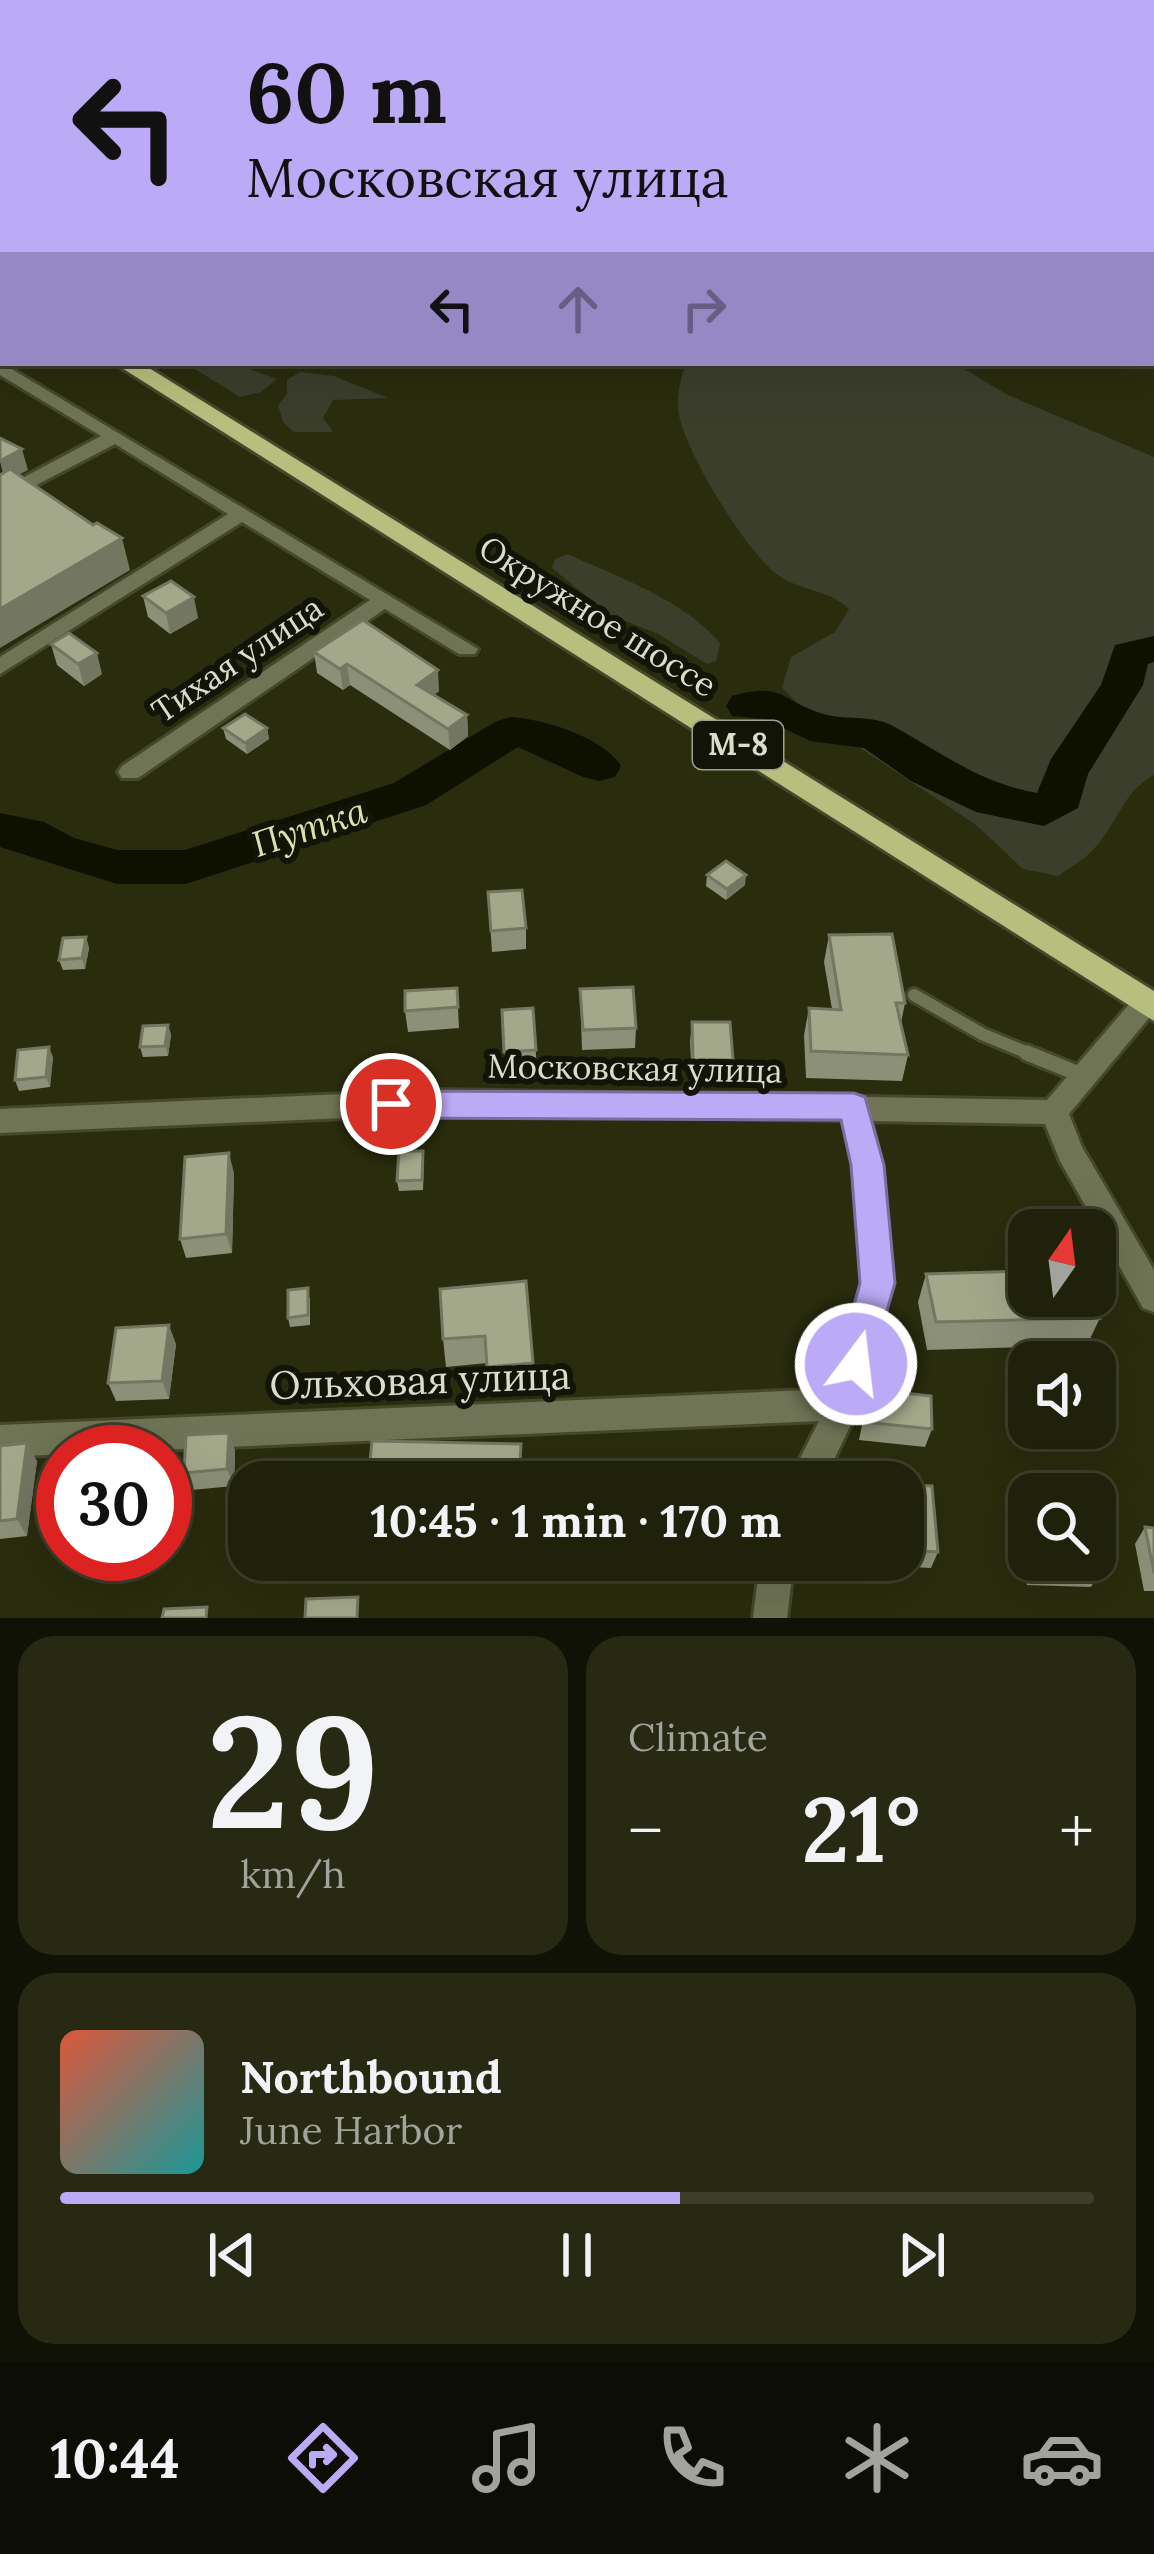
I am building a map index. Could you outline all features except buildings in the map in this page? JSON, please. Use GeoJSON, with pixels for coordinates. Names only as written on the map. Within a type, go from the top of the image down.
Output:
{"type":"FeatureCollection","features":[{"type":"Feature","properties":{"kind":"main road","name":"Окружное шоссе"},"geometry":{"type":"LineString","coordinates":[[130,366],[1150,1006]]}},
{"type":"Feature","properties":{"kind":"street"},"geometry":{"type":"LineString","coordinates":[[0,367],[466,650]]}},
{"type":"Feature","properties":{"kind":"street"},"geometry":{"type":"LineString","coordinates":[[0,498],[114,436]]}},
{"type":"Feature","properties":{"kind":"street"},"geometry":{"type":"LineString","coordinates":[[0,667],[243,512]]}},
{"type":"Feature","properties":{"kind":"street","name":"Тихая улица"},"geometry":{"type":"LineString","coordinates":[[130,772],[382,601]]}},
{"type":"Feature","properties":{"kind":"street"},"geometry":{"type":"LineString","coordinates":[[1150,1006],[1054,1112],[1070,1152],[1154,1298]]}},
{"type":"Feature","properties":{"kind":"street","name":"Московская улица"},"geometry":{"type":"LineString","coordinates":[[0,1121],[434,1102],[1054,1112]]}},
{"type":"Feature","properties":{"kind":"street"},"geometry":{"type":"LineString","coordinates":[[816,1461],[844,1404],[877,1283],[868,1165],[854,1107]]}},
{"type":"Feature","properties":{"kind":"street","name":"Ольховая улица"},"geometry":{"type":"LineString","coordinates":[[0,1441],[844,1404]]}},
{"type":"Feature","properties":{"kind":"street"},"geometry":{"type":"LineString","coordinates":[[770,1618],[774,1581]]}},
{"type":"Feature","properties":{"kind":"lane"},"geometry":{"type":"LineString","coordinates":[[914,995],[982,1034],[1085,1076]]}},
{"type":"Feature","properties":{"kind":"green space"},"geometry":{"type":"Polygon","coordinates":[[[190,366],[240,366],[277,379],[261,392],[240,397],[190,366]]]}},
{"type":"Feature","properties":{"kind":"green space"},"geometry":{"type":"Polygon","coordinates":[[[685,366],[959,366],[1008,395],[1154,457],[1154,775],[1135,790],[1084,858],[1058,876],[1023,869],[976,825],[806,712],[782,688],[791,657],[835,632],[849,609],[781,577],[735,525],[703,473],[682,426],[678,409],[685,366]]]}},
{"type":"Feature","properties":{"kind":"green space"},"geometry":{"type":"Polygon","coordinates":[[[300,372],[334,376],[388,398],[333,400],[323,418],[333,432],[294,432],[283,422],[278,405],[287,394],[287,380],[300,372]]]}},
{"type":"Feature","properties":{"kind":"green space"},"geometry":{"type":"Polygon","coordinates":[[[568,554],[688,614],[720,643],[716,661],[707,664],[658,634],[608,614],[552,568],[555,559],[568,554]]]}},
{"type":"Feature","properties":{"kind":"waterway","name":"Путка"},"geometry":{"type":"LineString","coordinates":[[747,706],[772,704],[810,726],[875,735],[927,770],[992,801],[1044,810],[1062,797],[1067,770],[1122,685],[1130,655],[1154,649]]}},
{"type":"Feature","properties":{"kind":"waterway","name":"Путка"},"geometry":{"type":"LineString","coordinates":[[0,830],[28,834],[60,851],[117,867],[186,867],[410,794],[510,732],[534,733],[599,766]]}},
{"type":"Feature","properties":{"kind":"route"},"geometry":{"type":"LineString","coordinates":[[391,1104],[854,1107],[868,1165],[877,1283],[856,1364]]}}]}
